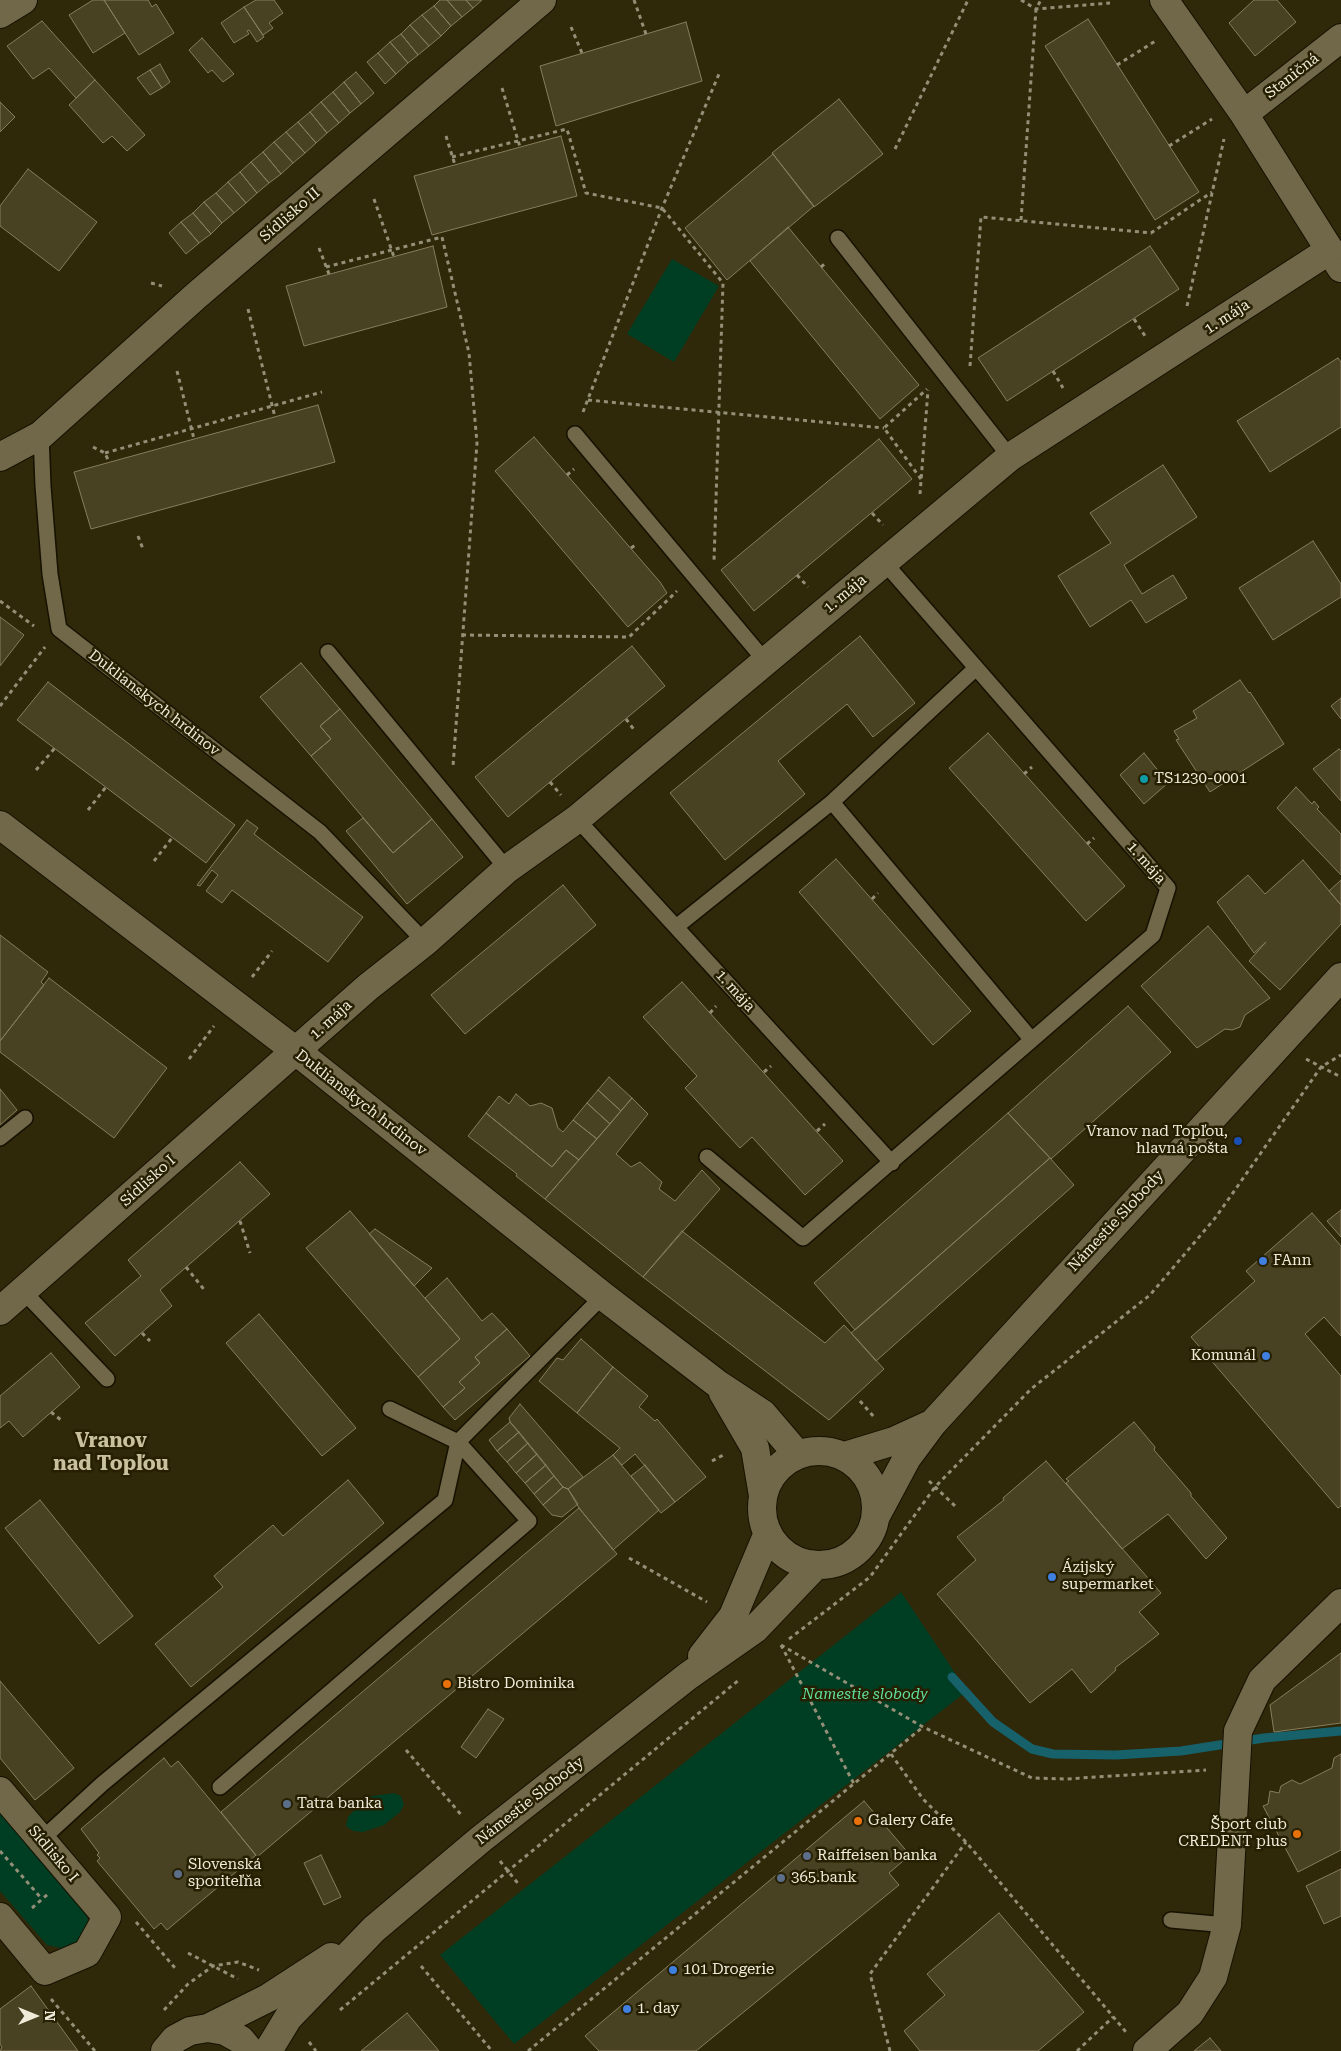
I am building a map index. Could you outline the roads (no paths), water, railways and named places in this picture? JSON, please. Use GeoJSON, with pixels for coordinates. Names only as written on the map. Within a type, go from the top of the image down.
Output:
{"type":"FeatureCollection","features":[{"type":"Feature","properties":{"kind":"street"},"geometry":{"type":"LineString","coordinates":[[0,14],[23,0]]}},
{"type":"Feature","properties":{"kind":"street","name":"Sídlisko II"},"geometry":{"type":"LineString","coordinates":[[41,435],[197,295],[542,0]]}},
{"type":"Feature","properties":{"kind":"street","name":"1. mája"},"geometry":{"type":"LineString","coordinates":[[296,1051],[368,986],[425,942],[507,869],[570,808],[766,662],[1010,457],[1335,259],[1235,122],[1164,0]]}},
{"type":"Feature","properties":{"kind":"street","name":"Staničná"},"geometry":{"type":"LineString","coordinates":[[1235,122],[1341,38]]}},
{"type":"Feature","properties":{"kind":"street"},"geometry":{"type":"LineString","coordinates":[[0,457],[41,435]]}},
{"type":"Feature","properties":{"kind":"street","name":"Duklianskych hrdinov"},"geometry":{"type":"LineString","coordinates":[[0,825],[296,1051],[603,1296],[719,1385],[763,1414],[798,1454]]}},
{"type":"Feature","properties":{"kind":"street","name":"Námestie Slobody"},"geometry":{"type":"LineString","coordinates":[[876,1516],[907,1458],[933,1423],[1341,977]]}},
{"type":"Feature","properties":{"kind":"street","name":"Sídlisko I"},"geometry":{"type":"LineString","coordinates":[[0,1312],[296,1051]]}},
{"type":"Feature","properties":{"kind":"street"},"geometry":{"type":"LineString","coordinates":[[719,1385],[755,1448],[763,1496],[763,1515],[768,1533],[776,1546],[787,1555],[801,1562],[816,1565],[833,1564],[848,1557],[862,1546],[871,1532],[876,1516],[876,1498],[870,1481],[859,1467],[844,1456],[830,1452],[814,1451],[798,1454],[782,1464],[770,1479],[763,1496]]}},
{"type":"Feature","properties":{"kind":"street"},"geometry":{"type":"LineString","coordinates":[[844,1456],[894,1441],[933,1423]]}},
{"type":"Feature","properties":{"kind":"street"},"geometry":{"type":"LineString","coordinates":[[688,1676],[733,1616],[768,1533]]}},
{"type":"Feature","properties":{"kind":"street"},"geometry":{"type":"LineString","coordinates":[[688,1676],[755,1629],[816,1565]]}},
{"type":"Feature","properties":{"kind":"street"},"geometry":{"type":"LineString","coordinates":[[1139,2044],[1190,2013],[1213,1978],[1227,1924],[1225,1767],[1238,1731],[1262,1680],[1341,1603]]}},
{"type":"Feature","properties":{"kind":"street","name":"Námestie Slobody"},"geometry":{"type":"LineString","coordinates":[[268,2051],[288,2018],[374,1929],[481,1839],[688,1676]]}},
{"type":"Feature","properties":{"kind":"street","name":"Sídlisko I"},"geometry":{"type":"LineString","coordinates":[[0,1791],[107,1917],[87,1953],[46,1984],[5,1923]]}},
{"type":"Feature","properties":{"kind":"street","name":"Námestie Slobody"},"geometry":{"type":"LineString","coordinates":[[165,2051],[175,2039],[190,2031],[208,2028],[268,1998],[374,1929]]}},
{"type":"Feature","properties":{"kind":"street"},"geometry":{"type":"LineString","coordinates":[[208,2028],[226,2031],[241,2040],[250,2051]]}},
{"type":"Feature","properties":{"kind":"lane"},"geometry":{"type":"LineString","coordinates":[[838,238],[1010,457]]}},
{"type":"Feature","properties":{"kind":"lane"},"geometry":{"type":"LineString","coordinates":[[575,434],[766,662]]}},
{"type":"Feature","properties":{"kind":"lane","name":"Duklianskych hrdinov"},"geometry":{"type":"LineString","coordinates":[[41,435],[43,486],[55,634],[320,832],[425,942]]}},
{"type":"Feature","properties":{"kind":"lane","name":"1. mája"},"geometry":{"type":"LineString","coordinates":[[707,1157],[803,1238],[892,1163],[1153,935],[1168,888],[884,562]]}},
{"type":"Feature","properties":{"kind":"lane"},"geometry":{"type":"LineString","coordinates":[[328,652],[507,869]]}},
{"type":"Feature","properties":{"kind":"lane"},"geometry":{"type":"LineString","coordinates":[[676,927],[832,802],[976,668]]}},
{"type":"Feature","properties":{"kind":"lane"},"geometry":{"type":"LineString","coordinates":[[832,802],[1032,1039]]}},
{"type":"Feature","properties":{"kind":"lane","name":"1. mája"},"geometry":{"type":"LineString","coordinates":[[570,808],[892,1163]]}},
{"type":"Feature","properties":{"kind":"lane"},"geometry":{"type":"LineString","coordinates":[[0,1138],[25,1118]]}},
{"type":"Feature","properties":{"kind":"lane"},"geometry":{"type":"LineString","coordinates":[[24,1292],[107,1379]]}},
{"type":"Feature","properties":{"kind":"lane"},"geometry":{"type":"LineString","coordinates":[[41,1840],[102,1784],[445,1500],[458,1442],[603,1296]]}},
{"type":"Feature","properties":{"kind":"lane"},"geometry":{"type":"LineString","coordinates":[[220,1787],[529,1521],[458,1442],[390,1409]]}},
{"type":"Feature","properties":{"kind":"lane"},"geometry":{"type":"LineString","coordinates":[[1171,1920],[1227,1924]]}},
{"type":"Feature","properties":{"kind":"waterway"},"geometry":{"type":"LineString","coordinates":[[952,1677],[993,1722],[1032,1749],[1053,1754],[1116,1755],[1181,1751],[1264,1738],[1341,1731]]}},
{"type":"Feature","properties":{"kind":"place","name":"TS1230-0001"},"geometry":{"type":"Point","coordinates":[1144,779]}},
{"type":"Feature","properties":{"kind":"place","name":"Vranov nad Topľou, hlavná pošta"},"geometry":{"type":"Point","coordinates":[1238,1141]}},
{"type":"Feature","properties":{"kind":"place","name":"FAnn"},"geometry":{"type":"Point","coordinates":[1263,1261]}},
{"type":"Feature","properties":{"kind":"place","name":"Komunál"},"geometry":{"type":"Point","coordinates":[1266,1356]}},
{"type":"Feature","properties":{"kind":"place","name":"Ázijský supermarket"},"geometry":{"type":"Point","coordinates":[1052,1577]}},
{"type":"Feature","properties":{"kind":"place","name":"Bistro Dominika"},"geometry":{"type":"Point","coordinates":[447,1684]}},
{"type":"Feature","properties":{"kind":"place","name":"Tatra banka"},"geometry":{"type":"Point","coordinates":[287,1804]}},
{"type":"Feature","properties":{"kind":"place","name":"Galery Cafe"},"geometry":{"type":"Point","coordinates":[858,1821]}},
{"type":"Feature","properties":{"kind":"place","name":"Šport club CREDENT plus"},"geometry":{"type":"Point","coordinates":[1297,1834]}},
{"type":"Feature","properties":{"kind":"place","name":"Raiffeisen banka"},"geometry":{"type":"Point","coordinates":[807,1856]}},
{"type":"Feature","properties":{"kind":"place","name":"Slovenská sporiteľňa"},"geometry":{"type":"Point","coordinates":[178,1874]}},
{"type":"Feature","properties":{"kind":"place","name":"365.bank"},"geometry":{"type":"Point","coordinates":[781,1878]}},
{"type":"Feature","properties":{"kind":"place","name":"101 Drogerie"},"geometry":{"type":"Point","coordinates":[673,1970]}},
{"type":"Feature","properties":{"kind":"place","name":"1. day"},"geometry":{"type":"Point","coordinates":[627,2009]}},
{"type":"Feature","properties":{"kind":"district","name":"Vranov nad Topľou"},"geometry":{"type":"Point","coordinates":[111,1452]}},
{"type":"Feature","properties":{"kind":"park label","name":"Namestie slobody"},"geometry":{"type":"Point","coordinates":[865,1695]}}]}
